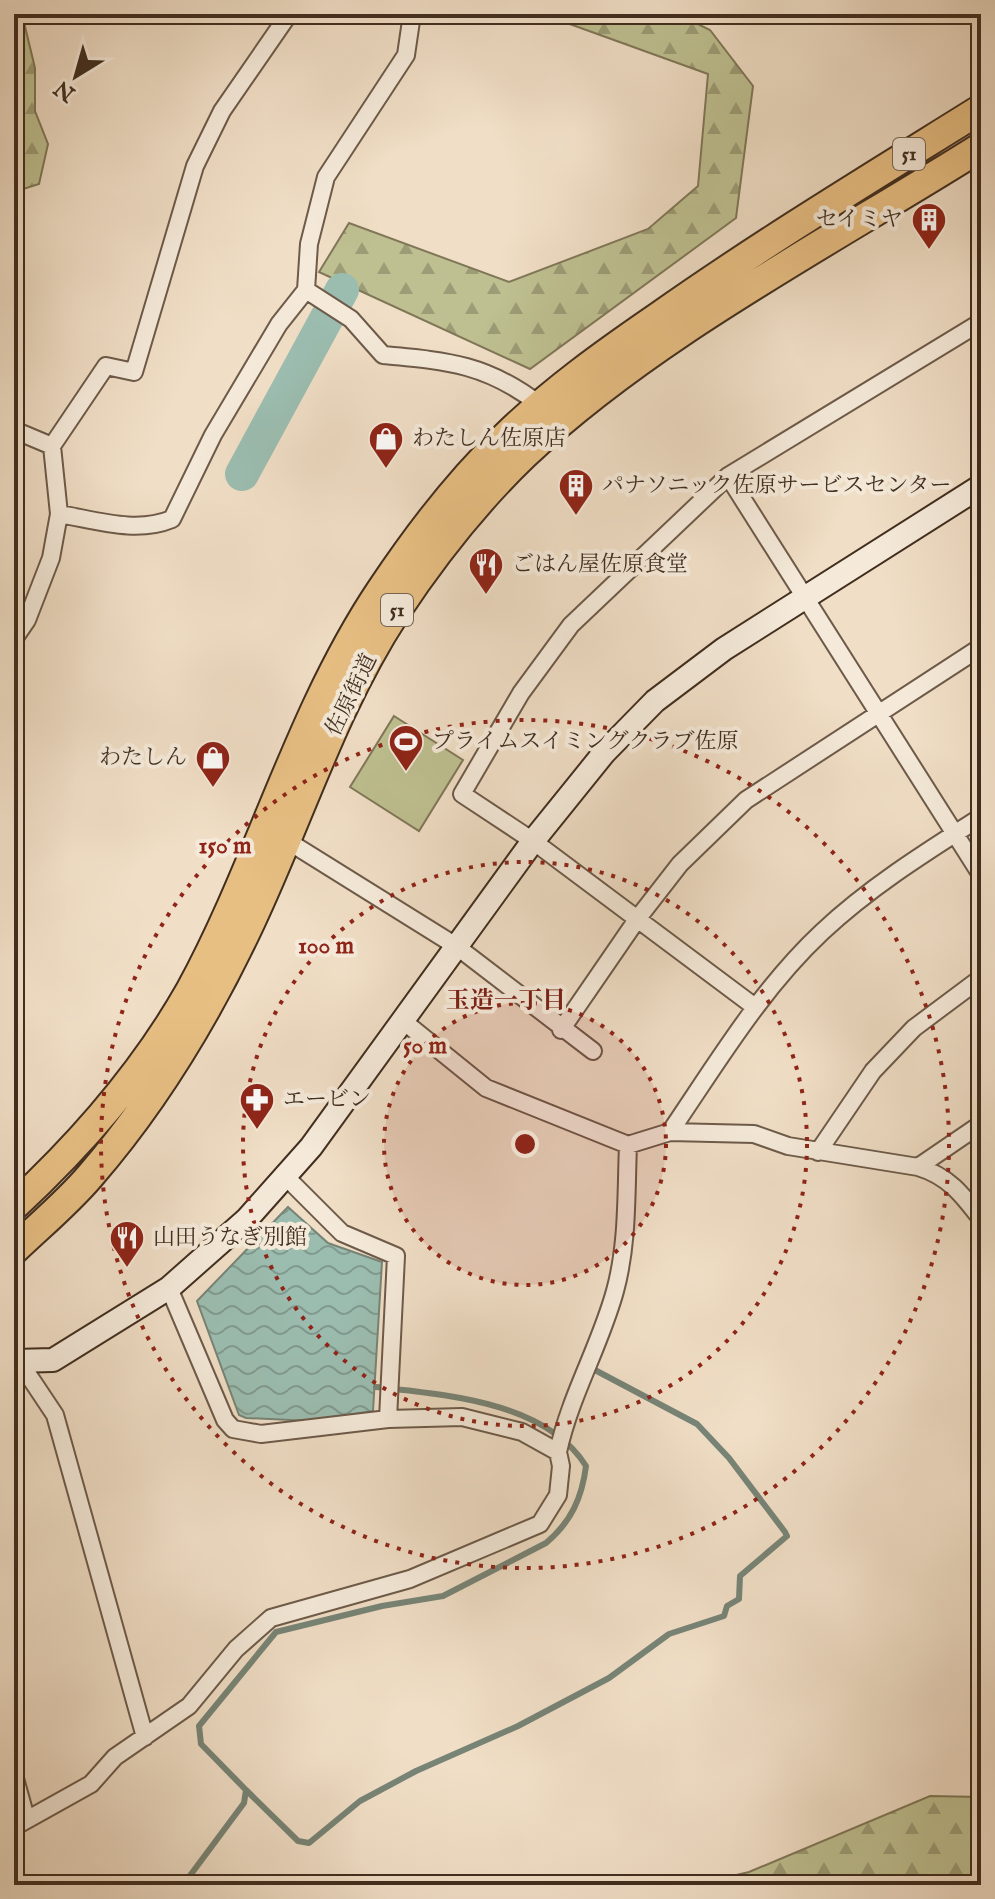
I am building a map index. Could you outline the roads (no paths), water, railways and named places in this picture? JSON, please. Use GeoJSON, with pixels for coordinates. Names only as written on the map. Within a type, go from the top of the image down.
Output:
{"type":"FeatureCollection","features":[{"type":"Feature","properties":{"kind":"highway","name":"佐原街道"},"geometry":{"type":"LineString","coordinates":[[14,1206],[68,1155],[116,1099],[189,992],[231,906],[331,675],[380,592],[433,518],[471,473],[540,405],[597,360],[715,277],[981,109]]}},
{"type":"Feature","properties":{"kind":"highway","name":"佐原街道"},"geometry":{"type":"LineString","coordinates":[[14,1250],[88,1179],[138,1116],[209,1008],[357,680],[394,615],[449,537],[523,456],[570,415],[636,366],[981,147]]}},
{"type":"Feature","properties":{"kind":"street"},"geometry":{"type":"LineString","coordinates":[[14,639],[27,620],[51,558],[59,514],[52,446],[106,366],[134,372],[195,166],[222,111],[289,14]]}},
{"type":"Feature","properties":{"kind":"street"},"geometry":{"type":"LineString","coordinates":[[59,514],[130,526],[153,526],[172,519],[220,423],[279,324],[312,292],[309,244],[326,177],[406,55],[412,14]]}},
{"type":"Feature","properties":{"kind":"street"},"geometry":{"type":"LineString","coordinates":[[312,292],[351,319],[383,355],[459,362],[515,385],[540,405]]}},
{"type":"Feature","properties":{"kind":"street"},"geometry":{"type":"LineString","coordinates":[[755,1007],[533,841],[462,794],[521,693],[571,625],[728,476],[981,322]]}},
{"type":"Feature","properties":{"kind":"street"},"geometry":{"type":"LineString","coordinates":[[14,430],[52,446]]}},
{"type":"Feature","properties":{"kind":"street"},"geometry":{"type":"LineString","coordinates":[[728,476],[981,875]]}},
{"type":"Feature","properties":{"kind":"street"},"geometry":{"type":"LineString","coordinates":[[15,1357],[53,1360],[169,1288],[208,1256],[286,1177],[533,841],[604,753],[655,701],[687,675],[981,486]]}},
{"type":"Feature","properties":{"kind":"street"},"geometry":{"type":"LineString","coordinates":[[561,1030],[638,918],[680,864],[746,800],[981,647]]}},
{"type":"Feature","properties":{"kind":"street"},"geometry":{"type":"LineString","coordinates":[[670,1132],[755,1007],[822,932],[896,872],[981,817]]}},
{"type":"Feature","properties":{"kind":"street"},"geometry":{"type":"LineString","coordinates":[[286,840],[456,946],[561,1030],[593,1051]]}},
{"type":"Feature","properties":{"kind":"street"},"geometry":{"type":"LineString","coordinates":[[818,1152],[873,1071],[914,1028],[981,978]]}},
{"type":"Feature","properties":{"kind":"street"},"geometry":{"type":"LineString","coordinates":[[402,1020],[486,1088],[628,1145],[670,1132],[754,1134],[818,1152],[918,1167],[938,1173],[951,1182],[981,1219]]}},
{"type":"Feature","properties":{"kind":"street"},"geometry":{"type":"LineString","coordinates":[[918,1167],[981,1124]]}},
{"type":"Feature","properties":{"kind":"street"},"geometry":{"type":"LineString","coordinates":[[14,1775],[20,1822],[91,1784],[115,1757],[189,1706],[236,1649],[271,1618],[410,1579],[540,1524],[558,1495],[561,1466],[558,1452],[565,1420],[615,1289],[622,1260],[628,1145]]}},
{"type":"Feature","properties":{"kind":"street"},"geometry":{"type":"LineString","coordinates":[[286,1177],[342,1233],[396,1256],[388,1419]]}},
{"type":"Feature","properties":{"kind":"street"},"geometry":{"type":"LineString","coordinates":[[169,1288],[225,1420],[233,1429],[272,1434],[388,1419],[462,1417],[522,1432],[558,1452]]}},
{"type":"Feature","properties":{"kind":"street"},"geometry":{"type":"LineString","coordinates":[[15,1357],[55,1415],[145,1737]]}},
{"type":"Feature","properties":{"kind":"water"},"geometry":{"type":"Polygon","coordinates":[[[288,1207],[328,1243],[382,1262],[373,1411],[311,1421],[246,1418],[239,1415],[197,1301],[288,1207]]]}},
{"type":"Feature","properties":{"kind":"waterway"},"geometry":{"type":"LineString","coordinates":[[242,474],[342,290]]}},
{"type":"Feature","properties":{"kind":"waterway"},"geometry":{"type":"LineString","coordinates":[[246,1790],[298,1841],[309,1843],[360,1801],[416,1771],[518,1726],[609,1678],[669,1634],[724,1616],[727,1606],[739,1599],[740,1576],[787,1536],[785,1532],[729,1458],[697,1424],[593,1369]]}},
{"type":"Feature","properties":{"kind":"waterway"},"geometry":{"type":"LineString","coordinates":[[183,1885],[244,1803],[246,1790],[201,1744],[199,1726],[276,1632],[382,1606],[443,1596],[546,1543],[569,1518],[582,1489],[586,1466],[568,1444],[546,1427],[492,1405],[376,1387]]}},
{"type":"Feature","properties":{"kind":"place","name":"セイミヤ"},"geometry":{"type":"Point","coordinates":[929,251]}},
{"type":"Feature","properties":{"kind":"place","name":"わたしん佐原店"},"geometry":{"type":"Point","coordinates":[386,470]}},
{"type":"Feature","properties":{"kind":"place","name":"パナソニック佐原サービスセンター"},"geometry":{"type":"Point","coordinates":[576,517]}},
{"type":"Feature","properties":{"kind":"place","name":"ごはん屋佐原食堂"},"geometry":{"type":"Point","coordinates":[486,596]}},
{"type":"Feature","properties":{"kind":"place","name":"プライムスイミングクラブ佐原"},"geometry":{"type":"Point","coordinates":[406,773]}},
{"type":"Feature","properties":{"kind":"place","name":"わたしん"},"geometry":{"type":"Point","coordinates":[213,789]}},
{"type":"Feature","properties":{"kind":"place","name":"エービン"},"geometry":{"type":"Point","coordinates":[257,1131]}},
{"type":"Feature","properties":{"kind":"place","name":"山田うなぎ別館"},"geometry":{"type":"Point","coordinates":[127,1269]}},
{"type":"Feature","properties":{"kind":"district","name":"玉造一丁目"},"geometry":{"type":"Point","coordinates":[506,1001]}}]}
